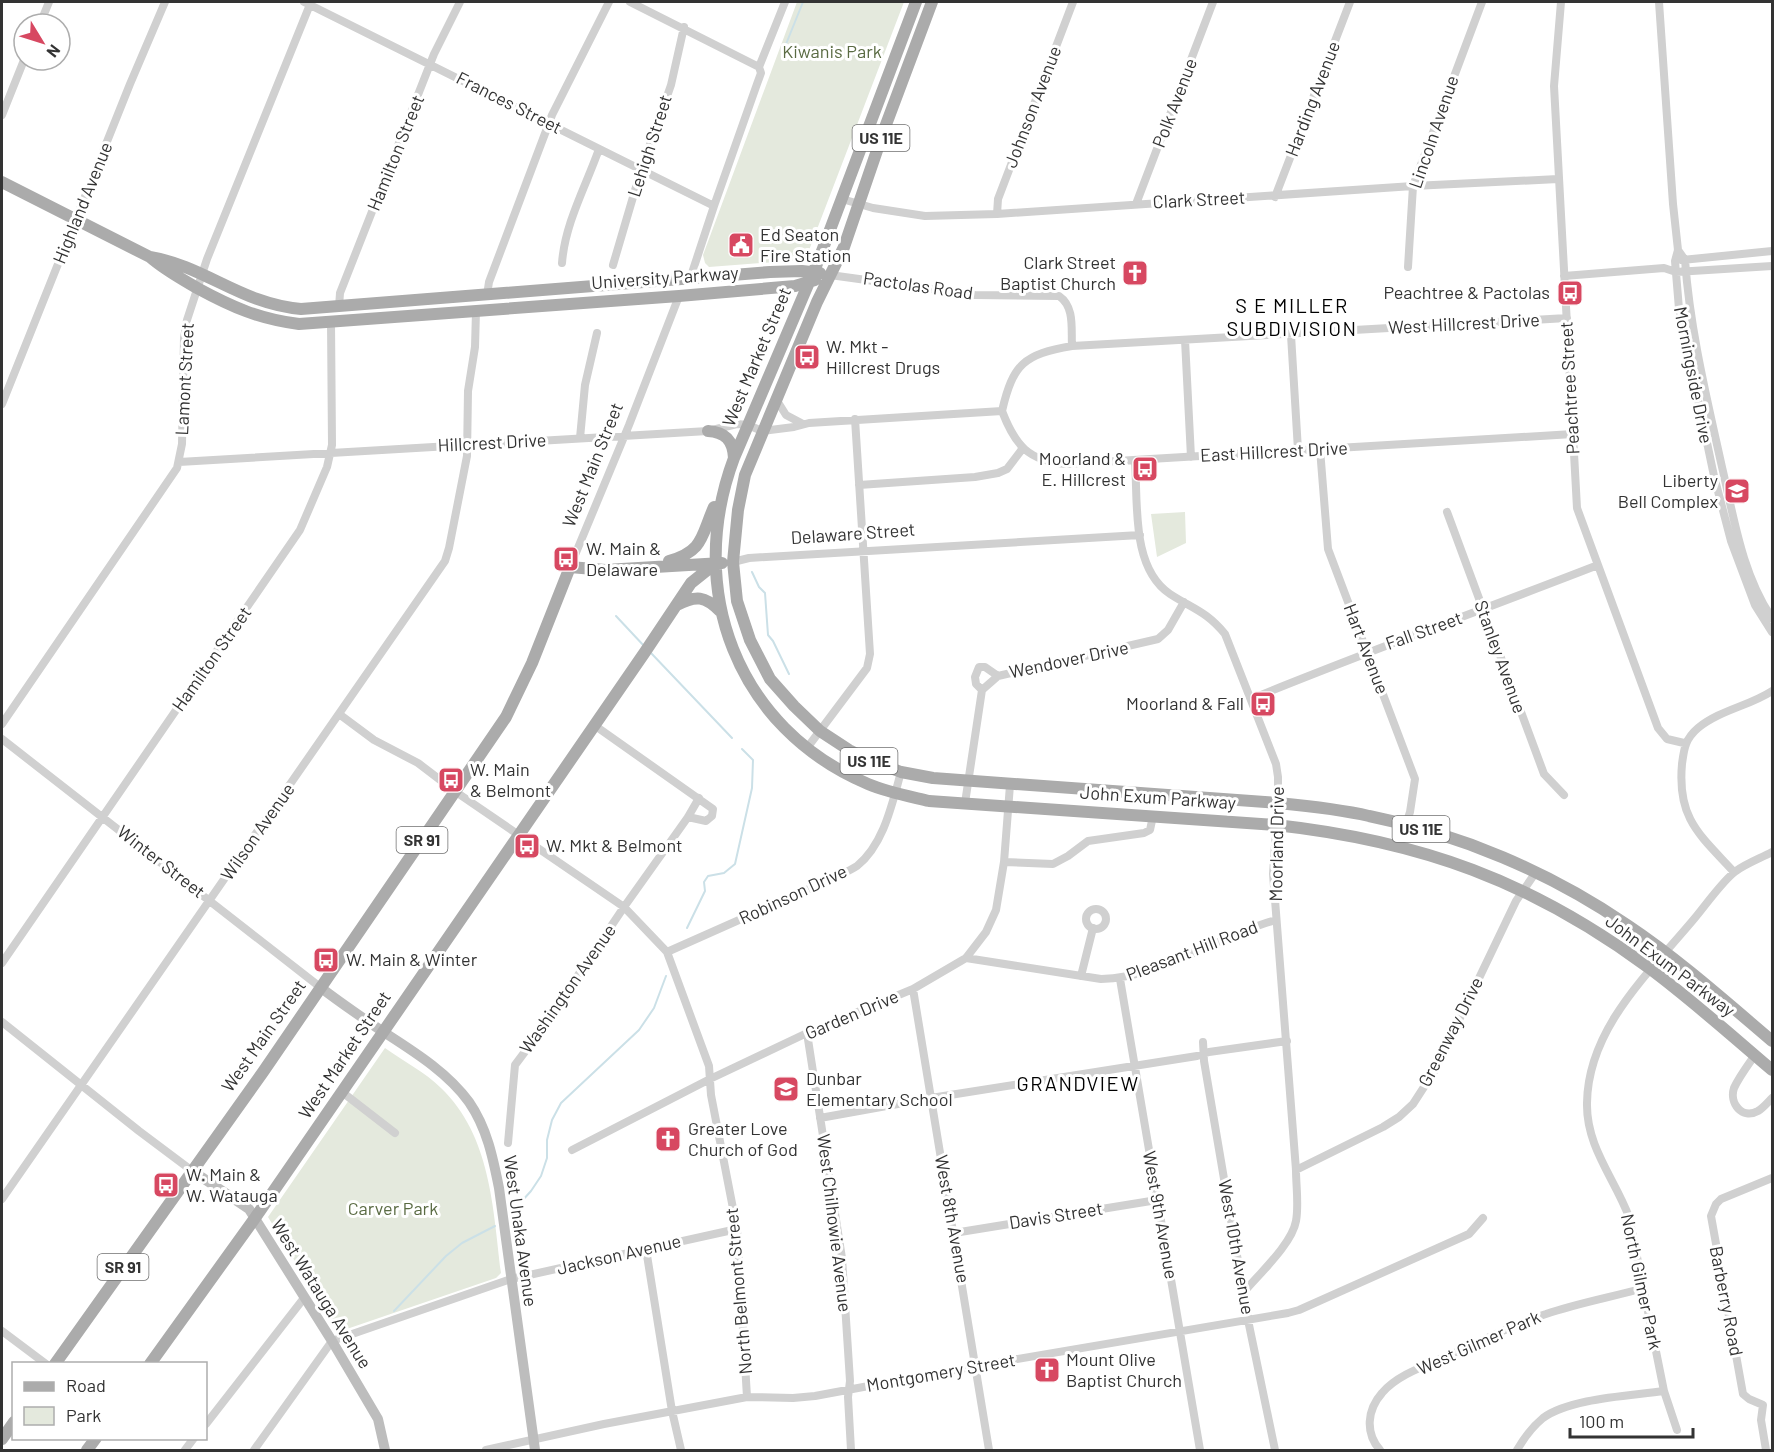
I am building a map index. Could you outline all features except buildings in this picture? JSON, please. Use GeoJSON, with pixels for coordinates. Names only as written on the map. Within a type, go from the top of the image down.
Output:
{"type":"FeatureCollection","features":[{"type":"Feature","properties":{"kind":"main road","name":"West Market Street"},"geometry":{"type":"LineString","coordinates":[[734,458],[812,277],[916,2]]}},
{"type":"Feature","properties":{"kind":"main road","name":"West Market Street"},"geometry":{"type":"LineString","coordinates":[[762,431],[844,247],[932,2]]}},
{"type":"Feature","properties":{"kind":"main road","name":"University Parkway"},"geometry":{"type":"LineString","coordinates":[[2,182],[150,257],[165,270],[218,299],[260,317],[299,324],[795,286],[812,277],[830,275]]}},
{"type":"Feature","properties":{"kind":"main road","name":"University Parkway"},"geometry":{"type":"LineString","coordinates":[[150,257],[171,261],[236,292],[271,305],[301,309],[339,308],[802,271],[812,277]]}},
{"type":"Feature","properties":{"kind":"main road"},"geometry":{"type":"LineString","coordinates":[[708,431],[720,432],[727,437],[733,447],[734,458]]}},
{"type":"Feature","properties":{"kind":"main road","name":"John Exum Parkway"},"geometry":{"type":"LineString","coordinates":[[762,431],[744,478],[738,510],[733,562],[737,601],[756,655],[770,679],[820,731],[849,750],[901,772],[933,778],[1278,803],[1341,811],[1407,825],[1458,840],[1536,872],[1589,901],[1665,953],[1773,1041]]}},
{"type":"Feature","properties":{"kind":"main road","name":"John Exum Parkway"},"geometry":{"type":"LineString","coordinates":[[734,458],[723,489],[717,520],[716,563],[720,611],[729,640],[746,678],[766,709],[807,748],[849,776],[895,794],[929,801],[1276,825],[1329,831],[1399,845],[1456,862],[1524,890],[1582,923],[1651,969],[1773,1070]]}},
{"type":"Feature","properties":{"kind":"main road"},"geometry":{"type":"LineString","coordinates":[[651,566],[688,555],[695,549],[723,489]]}},
{"type":"Feature","properties":{"kind":"main road","name":"Delaware Street"},"geometry":{"type":"LineString","coordinates":[[570,567],[605,570],[733,562]]}},
{"type":"Feature","properties":{"kind":"main road","name":"West Market Street"},"geometry":{"type":"LineString","coordinates":[[151,1362],[255,1218],[691,583],[716,563]]}},
{"type":"Feature","properties":{"kind":"main road"},"geometry":{"type":"LineString","coordinates":[[682,565],[692,570],[691,583]]}},
{"type":"Feature","properties":{"kind":"main road","name":"West Main Street"},"geometry":{"type":"LineString","coordinates":[[56,1362],[250,1089],[506,717],[558,602],[570,567]]}},
{"type":"Feature","properties":{"kind":"main road"},"geometry":{"type":"LineString","coordinates":[[676,605],[687,599],[699,598],[708,600],[720,611]]}},
{"type":"Feature","properties":{"kind":"main road","name":"West Unaka Avenue"},"geometry":{"type":"LineString","coordinates":[[320,987],[444,1075],[469,1101],[484,1129],[493,1155],[499,1188],[534,1445]]}},
{"type":"Feature","properties":{"kind":"main road","name":"West Watauga Avenue"},"geometry":{"type":"LineString","coordinates":[[191,1170],[249,1209],[378,1419],[385,1450]]}},
{"type":"Feature","properties":{"kind":"main road"},"geometry":{"type":"LineString","coordinates":[[2,1439],[12,1425]]}},
{"type":"Feature","properties":{"kind":"street","name":"Highland Avenue"},"geometry":{"type":"LineString","coordinates":[[2,404],[165,2]]}},
{"type":"Feature","properties":{"kind":"street","name":"Frances Street"},"geometry":{"type":"LineString","coordinates":[[308,2],[714,206]]}},
{"type":"Feature","properties":{"kind":"street","name":"Lamont Street"},"geometry":{"type":"LineString","coordinates":[[2,724],[177,468],[182,444],[184,329],[202,275],[308,2]]}},
{"type":"Feature","properties":{"kind":"street","name":"Hamilton Street"},"geometry":{"type":"LineString","coordinates":[[339,308],[340,294],[430,64],[460,2]]}},
{"type":"Feature","properties":{"kind":"street"},"geometry":{"type":"LineString","coordinates":[[487,295],[489,282],[549,123],[609,2]]}},
{"type":"Feature","properties":{"kind":"street"},"geometry":{"type":"LineString","coordinates":[[630,2],[684,27],[759,67]]}},
{"type":"Feature","properties":{"kind":"street"},"geometry":{"type":"LineString","coordinates":[[690,279],[758,84],[761,73],[759,67],[785,2]]}},
{"type":"Feature","properties":{"kind":"street","name":"Johnson Avenue"},"geometry":{"type":"LineString","coordinates":[[997,214],[999,199],[1073,2]]}},
{"type":"Feature","properties":{"kind":"street","name":"Polk Avenue"},"geometry":{"type":"LineString","coordinates":[[1137,204],[1213,2]]}},
{"type":"Feature","properties":{"kind":"street","name":"Harding Avenue"},"geometry":{"type":"LineString","coordinates":[[1275,196],[1350,2]]}},
{"type":"Feature","properties":{"kind":"street","name":"Lincoln Avenue"},"geometry":{"type":"LineString","coordinates":[[1408,267],[1413,186],[1482,2]]}},
{"type":"Feature","properties":{"kind":"street","name":"Peachtree Street"},"geometry":{"type":"LineString","coordinates":[[1561,2],[1554,86],[1577,508],[1658,728],[1667,739],[1684,743]]}},
{"type":"Feature","properties":{"kind":"street","name":"Morningside Drive"},"geometry":{"type":"LineString","coordinates":[[1659,2],[1678,250],[1675,261],[1679,309],[1714,476],[1740,568],[1755,605],[1773,632]]}},
{"type":"Feature","properties":{"kind":"street","name":"Lehigh Street"},"geometry":{"type":"LineString","coordinates":[[613,265],[641,170],[671,85],[684,27]]}},
{"type":"Feature","properties":{"kind":"street"},"geometry":{"type":"LineString","coordinates":[[2,115],[19,72]]}},
{"type":"Feature","properties":{"kind":"street"},"geometry":{"type":"LineString","coordinates":[[562,263],[563,249],[579,200],[600,149]]}},
{"type":"Feature","properties":{"kind":"street","name":"Clark Street"},"geometry":{"type":"LineString","coordinates":[[842,199],[925,216],[997,214],[1413,186],[1558,179]]}},
{"type":"Feature","properties":{"kind":"street","name":"Morningside Drive"},"geometry":{"type":"LineString","coordinates":[[1678,250],[1685,260],[1696,343],[1733,521],[1753,578],[1773,618]]}},
{"type":"Feature","properties":{"kind":"street"},"geometry":{"type":"LineString","coordinates":[[1664,268],[1675,261],[1773,251]]}},
{"type":"Feature","properties":{"kind":"street"},"geometry":{"type":"LineString","coordinates":[[1564,276],[1664,268],[1676,273],[1773,266]]}},
{"type":"Feature","properties":{"kind":"street","name":"Pactolas Road"},"geometry":{"type":"LineString","coordinates":[[830,275],[975,295],[1059,296],[1067,302],[1070,309],[1072,346]]}},
{"type":"Feature","properties":{"kind":"street","name":"West Main Street"},"geometry":{"type":"LineString","coordinates":[[570,567],[680,296]]}},
{"type":"Feature","properties":{"kind":"street","name":"Wilson Avenue"},"geometry":{"type":"LineString","coordinates":[[2,1199],[445,561],[467,456],[468,392],[476,346],[476,311]]}},
{"type":"Feature","properties":{"kind":"street","name":"West Hillcrest Drive"},"geometry":{"type":"LineString","coordinates":[[1002,411],[1008,384],[1018,368],[1030,358],[1048,350],[1072,346],[1567,318]]}},
{"type":"Feature","properties":{"kind":"street","name":"Hamilton Street"},"geometry":{"type":"LineString","coordinates":[[2,963],[300,530],[327,467],[332,445],[331,322]]}},
{"type":"Feature","properties":{"kind":"street"},"geometry":{"type":"LineString","coordinates":[[580,438],[585,385],[597,333]]}},
{"type":"Feature","properties":{"kind":"street"},"geometry":{"type":"LineString","coordinates":[[1291,334],[1298,450]]}},
{"type":"Feature","properties":{"kind":"street"},"geometry":{"type":"LineString","coordinates":[[1185,340],[1191,457]]}},
{"type":"Feature","properties":{"kind":"street"},"geometry":{"type":"LineString","coordinates":[[776,398],[786,415],[802,423]]}},
{"type":"Feature","properties":{"kind":"street","name":"Hillcrest Drive"},"geometry":{"type":"LineString","coordinates":[[179,462],[708,431],[737,424],[748,425],[762,431],[794,428],[802,423],[1002,411]]}},
{"type":"Feature","properties":{"kind":"street","name":"East Hillcrest Drive"},"geometry":{"type":"LineString","coordinates":[[1002,411],[1008,428],[1018,444],[1033,456],[1049,463],[1066,464],[1573,434]]}},
{"type":"Feature","properties":{"kind":"street"},"geometry":{"type":"LineString","coordinates":[[807,748],[867,668],[870,654],[855,419]]}},
{"type":"Feature","properties":{"kind":"street"},"geometry":{"type":"LineString","coordinates":[[859,485],[998,474],[1007,469],[1023,448]]}},
{"type":"Feature","properties":{"kind":"street","name":"Hart Avenue"},"geometry":{"type":"LineString","coordinates":[[1320,449],[1328,549],[1415,779],[1407,825],[1399,845]]}},
{"type":"Feature","properties":{"kind":"street","name":"Moorland Drive"},"geometry":{"type":"LineString","coordinates":[[1135,461],[1142,554],[1149,571],[1168,593],[1202,611],[1225,634],[1276,764],[1278,777],[1273,874],[1296,1170],[1296,1220],[1293,1230],[1244,1292]]}},
{"type":"Feature","properties":{"kind":"street","name":"Stanley Avenue"},"geometry":{"type":"LineString","coordinates":[[1447,512],[1544,774],[1564,795]]}},
{"type":"Feature","properties":{"kind":"street","name":"Delaware Street"},"geometry":{"type":"LineString","coordinates":[[733,562],[747,558],[1140,535]]}},
{"type":"Feature","properties":{"kind":"street","name":"Fall Street"},"geometry":{"type":"LineString","coordinates":[[1251,699],[1366,652],[1598,565]]}},
{"type":"Feature","properties":{"kind":"street","name":"Wendover Drive"},"geometry":{"type":"LineString","coordinates":[[982,690],[998,676],[1158,639],[1168,630],[1184,602]]}},
{"type":"Feature","properties":{"kind":"street"},"geometry":{"type":"LineString","coordinates":[[965,803],[982,690],[976,684],[975,677],[980,667],[985,667],[998,676]]}},
{"type":"Feature","properties":{"kind":"street"},"geometry":{"type":"LineString","coordinates":[[1734,872],[1697,832],[1685,812],[1682,770],[1684,743],[1697,729],[1716,716],[1773,691]]}},
{"type":"Feature","properties":{"kind":"street","name":"North Belmont Street"},"geometry":{"type":"LineString","coordinates":[[339,714],[374,740],[418,763],[456,792],[624,907],[667,952],[708,1066],[737,1228],[747,1397]]}},
{"type":"Feature","properties":{"kind":"street"},"geometry":{"type":"LineString","coordinates":[[594,725],[713,809],[712,816],[706,821],[688,817]]}},
{"type":"Feature","properties":{"kind":"street","name":"Winter Street"},"geometry":{"type":"LineString","coordinates":[[2,739],[320,987]]}},
{"type":"Feature","properties":{"kind":"street","name":"Robinson Drive"},"geometry":{"type":"LineString","coordinates":[[667,952],[856,866],[876,843],[901,772]]}},
{"type":"Feature","properties":{"kind":"street","name":"Garden Drive"},"geometry":{"type":"LineString","coordinates":[[572,1150],[710,1079],[807,1033],[913,989],[966,958],[986,932],[996,910],[1004,862],[1010,785]]}},
{"type":"Feature","properties":{"kind":"street","name":"Washington Avenue"},"geometry":{"type":"LineString","coordinates":[[507,1143],[515,1065],[539,1034],[699,798]]}},
{"type":"Feature","properties":{"kind":"street"},"geometry":{"type":"LineString","coordinates":[[1004,862],[1053,864],[1088,841],[1150,830],[1153,816]]}},
{"type":"Feature","properties":{"kind":"street","name":"North Gilmer Park"},"geometry":{"type":"LineString","coordinates":[[1677,1430],[1664,1390],[1629,1217],[1621,1195],[1598,1156],[1590,1132],[1587,1104],[1590,1073],[1598,1048],[1610,1023],[1651,969],[1734,872],[1773,852]]}},
{"type":"Feature","properties":{"kind":"street","name":"Greenway Drive"},"geometry":{"type":"LineString","coordinates":[[1296,1170],[1383,1127],[1413,1104],[1435,1070],[1516,901],[1536,872]]}},
{"type":"Feature","properties":{"kind":"street","name":"Pleasant Hill Road"},"geometry":{"type":"LineString","coordinates":[[966,958],[1081,976],[1120,979],[1148,971],[1276,920]]}},
{"type":"Feature","properties":{"kind":"street"},"geometry":{"type":"LineString","coordinates":[[1081,976],[1093,928]]}},
{"type":"Feature","properties":{"kind":"street","name":"West 9th Avenue"},"geometry":{"type":"LineString","coordinates":[[1120,979],[1200,1450]]}},
{"type":"Feature","properties":{"kind":"street","name":"West 8th Avenue"},"geometry":{"type":"LineString","coordinates":[[913,989],[990,1450]]}},
{"type":"Feature","properties":{"kind":"street","name":"West Watauga Avenue"},"geometry":{"type":"LineString","coordinates":[[2,1022],[191,1170]]}},
{"type":"Feature","properties":{"kind":"street","name":"West Chilhowie Avenue"},"geometry":{"type":"LineString","coordinates":[[807,1033],[842,1258],[850,1381],[851,1450]]}},
{"type":"Feature","properties":{"kind":"street"},"geometry":{"type":"LineString","coordinates":[[820,1118],[1287,1041]]}},
{"type":"Feature","properties":{"kind":"street","name":"West 10th Avenue"},"geometry":{"type":"LineString","coordinates":[[1203,1042],[1203,1054],[1248,1320],[1275,1450]]}},
{"type":"Feature","properties":{"kind":"street"},"geometry":{"type":"LineString","coordinates":[[1755,1055],[1734,1088],[1732,1097],[1734,1105],[1739,1110],[1752,1113],[1758,1111],[1773,1098]]}},
{"type":"Feature","properties":{"kind":"street"},"geometry":{"type":"LineString","coordinates":[[342,1092],[395,1133]]}},
{"type":"Feature","properties":{"kind":"street","name":"Barberry Road"},"geometry":{"type":"LineString","coordinates":[[1766,1450],[1761,1420],[1762,1405],[1743,1394],[1711,1216],[1721,1198],[1773,1178]]}},
{"type":"Feature","properties":{"kind":"street","name":"Davis Street"},"geometry":{"type":"LineString","coordinates":[[954,1233],[1157,1200]]}},
{"type":"Feature","properties":{"kind":"street","name":"Montgomery Street"},"geometry":{"type":"LineString","coordinates":[[486,1450],[534,1445],[672,1411],[747,1397],[793,1398],[1299,1310],[1469,1234],[1483,1218]]}},
{"type":"Feature","properties":{"kind":"street","name":"Jackson Avenue"},"geometry":{"type":"LineString","coordinates":[[332,1341],[511,1279],[737,1228]]}},
{"type":"Feature","properties":{"kind":"street"},"geometry":{"type":"LineString","coordinates":[[646,1249],[672,1411],[681,1450]]}},
{"type":"Feature","properties":{"kind":"street","name":"West Gilmer Park"},"geometry":{"type":"LineString","coordinates":[[1380,1450],[1370,1435],[1369,1419],[1374,1404],[1396,1381],[1546,1314],[1644,1288]]}},
{"type":"Feature","properties":{"kind":"street"},"geometry":{"type":"LineString","coordinates":[[207,1423],[304,1298]]}},
{"type":"Feature","properties":{"kind":"street"},"geometry":{"type":"LineString","coordinates":[[2,1330],[43,1362]]}},
{"type":"Feature","properties":{"kind":"street"},"geometry":{"type":"LineString","coordinates":[[254,1450],[332,1341]]}},
{"type":"Feature","properties":{"kind":"street"},"geometry":{"type":"LineString","coordinates":[[1517,1450],[1528,1433],[1543,1418],[1561,1408],[1664,1390]]}},
{"type":"Feature","properties":{"kind":"green space","name":"Kiwanis Park"},"geometry":{"type":"Polygon","coordinates":[[[797,2],[904,2],[806,258],[709,267],[703,255],[797,2]]]}},
{"type":"Feature","properties":{"kind":"green space"},"geometry":{"type":"Polygon","coordinates":[[[1185,512],[1186,543],[1157,557],[1151,514],[1185,512]]]}},
{"type":"Feature","properties":{"kind":"green space","name":"Carver Park"},"geometry":{"type":"Polygon","coordinates":[[[385,1048],[435,1082],[458,1107],[470,1128],[487,1174],[501,1273],[496,1278],[338,1332],[268,1217],[385,1048]]]}},
{"type":"Feature","properties":{"kind":"waterway"},"geometry":{"type":"LineString","coordinates":[[782,54],[803,2]]}},
{"type":"Feature","properties":{"kind":"waterway"},"geometry":{"type":"LineString","coordinates":[[752,572],[759,587],[765,593],[768,635],[789,674]]}},
{"type":"Feature","properties":{"kind":"waterway"},"geometry":{"type":"LineString","coordinates":[[616,616],[645,647]]}},
{"type":"Feature","properties":{"kind":"waterway"},"geometry":{"type":"LineString","coordinates":[[651,653],[732,738]]}},
{"type":"Feature","properties":{"kind":"waterway"},"geometry":{"type":"LineString","coordinates":[[687,928],[705,891],[704,882],[708,876],[724,873],[735,864],[752,788],[753,760],[742,749]]}},
{"type":"Feature","properties":{"kind":"waterway"},"geometry":{"type":"LineString","coordinates":[[512,1212],[541,1176],[547,1158],[547,1140],[552,1120],[561,1103],[639,1030],[654,1008],[666,976]]}},
{"type":"Feature","properties":{"kind":"waterway"},"geometry":{"type":"LineString","coordinates":[[394,1311],[446,1256],[462,1243],[495,1226]]}},
{"type":"Feature","properties":{"kind":"place","name":"Ed Seaton Fire Station"},"geometry":{"type":"Point","coordinates":[741,245]}},
{"type":"Feature","properties":{"kind":"place","name":"Clark Street Baptist Church"},"geometry":{"type":"Point","coordinates":[1135,273]}},
{"type":"Feature","properties":{"kind":"place","name":"Peachtree & Pactolas"},"geometry":{"type":"Point","coordinates":[1570,293]}},
{"type":"Feature","properties":{"kind":"place","name":"W. Mkt - Hillcrest Drugs"},"geometry":{"type":"Point","coordinates":[807,357]}},
{"type":"Feature","properties":{"kind":"place","name":"Moorland & E. Hillcrest"},"geometry":{"type":"Point","coordinates":[1145,469]}},
{"type":"Feature","properties":{"kind":"place","name":"Liberty Bell Complex"},"geometry":{"type":"Point","coordinates":[1737,491]}},
{"type":"Feature","properties":{"kind":"place","name":"W. Main & Delaware"},"geometry":{"type":"Point","coordinates":[566,559]}},
{"type":"Feature","properties":{"kind":"place","name":"Moorland & Fall"},"geometry":{"type":"Point","coordinates":[1263,704]}},
{"type":"Feature","properties":{"kind":"place","name":"W. Main & Belmont"},"geometry":{"type":"Point","coordinates":[451,780]}},
{"type":"Feature","properties":{"kind":"place","name":"W. Mkt & Belmont"},"geometry":{"type":"Point","coordinates":[527,846]}},
{"type":"Feature","properties":{"kind":"place","name":"W. Main & Winter"},"geometry":{"type":"Point","coordinates":[326,960]}},
{"type":"Feature","properties":{"kind":"place","name":"Dunbar Elementary School"},"geometry":{"type":"Point","coordinates":[786,1089]}},
{"type":"Feature","properties":{"kind":"place","name":"Greater Love Church of God"},"geometry":{"type":"Point","coordinates":[668,1139]}},
{"type":"Feature","properties":{"kind":"place","name":"W. Main & W. Watauga"},"geometry":{"type":"Point","coordinates":[166,1185]}},
{"type":"Feature","properties":{"kind":"place","name":"Mount Olive Baptist Church"},"geometry":{"type":"Point","coordinates":[1047,1370]}},
{"type":"Feature","properties":{"kind":"district","name":"S E MILLER SUBDIVISION"},"geometry":{"type":"Point","coordinates":[1292,318]}},
{"type":"Feature","properties":{"kind":"district","name":"GRANDVIEW"},"geometry":{"type":"Point","coordinates":[1078,1084]}}]}
